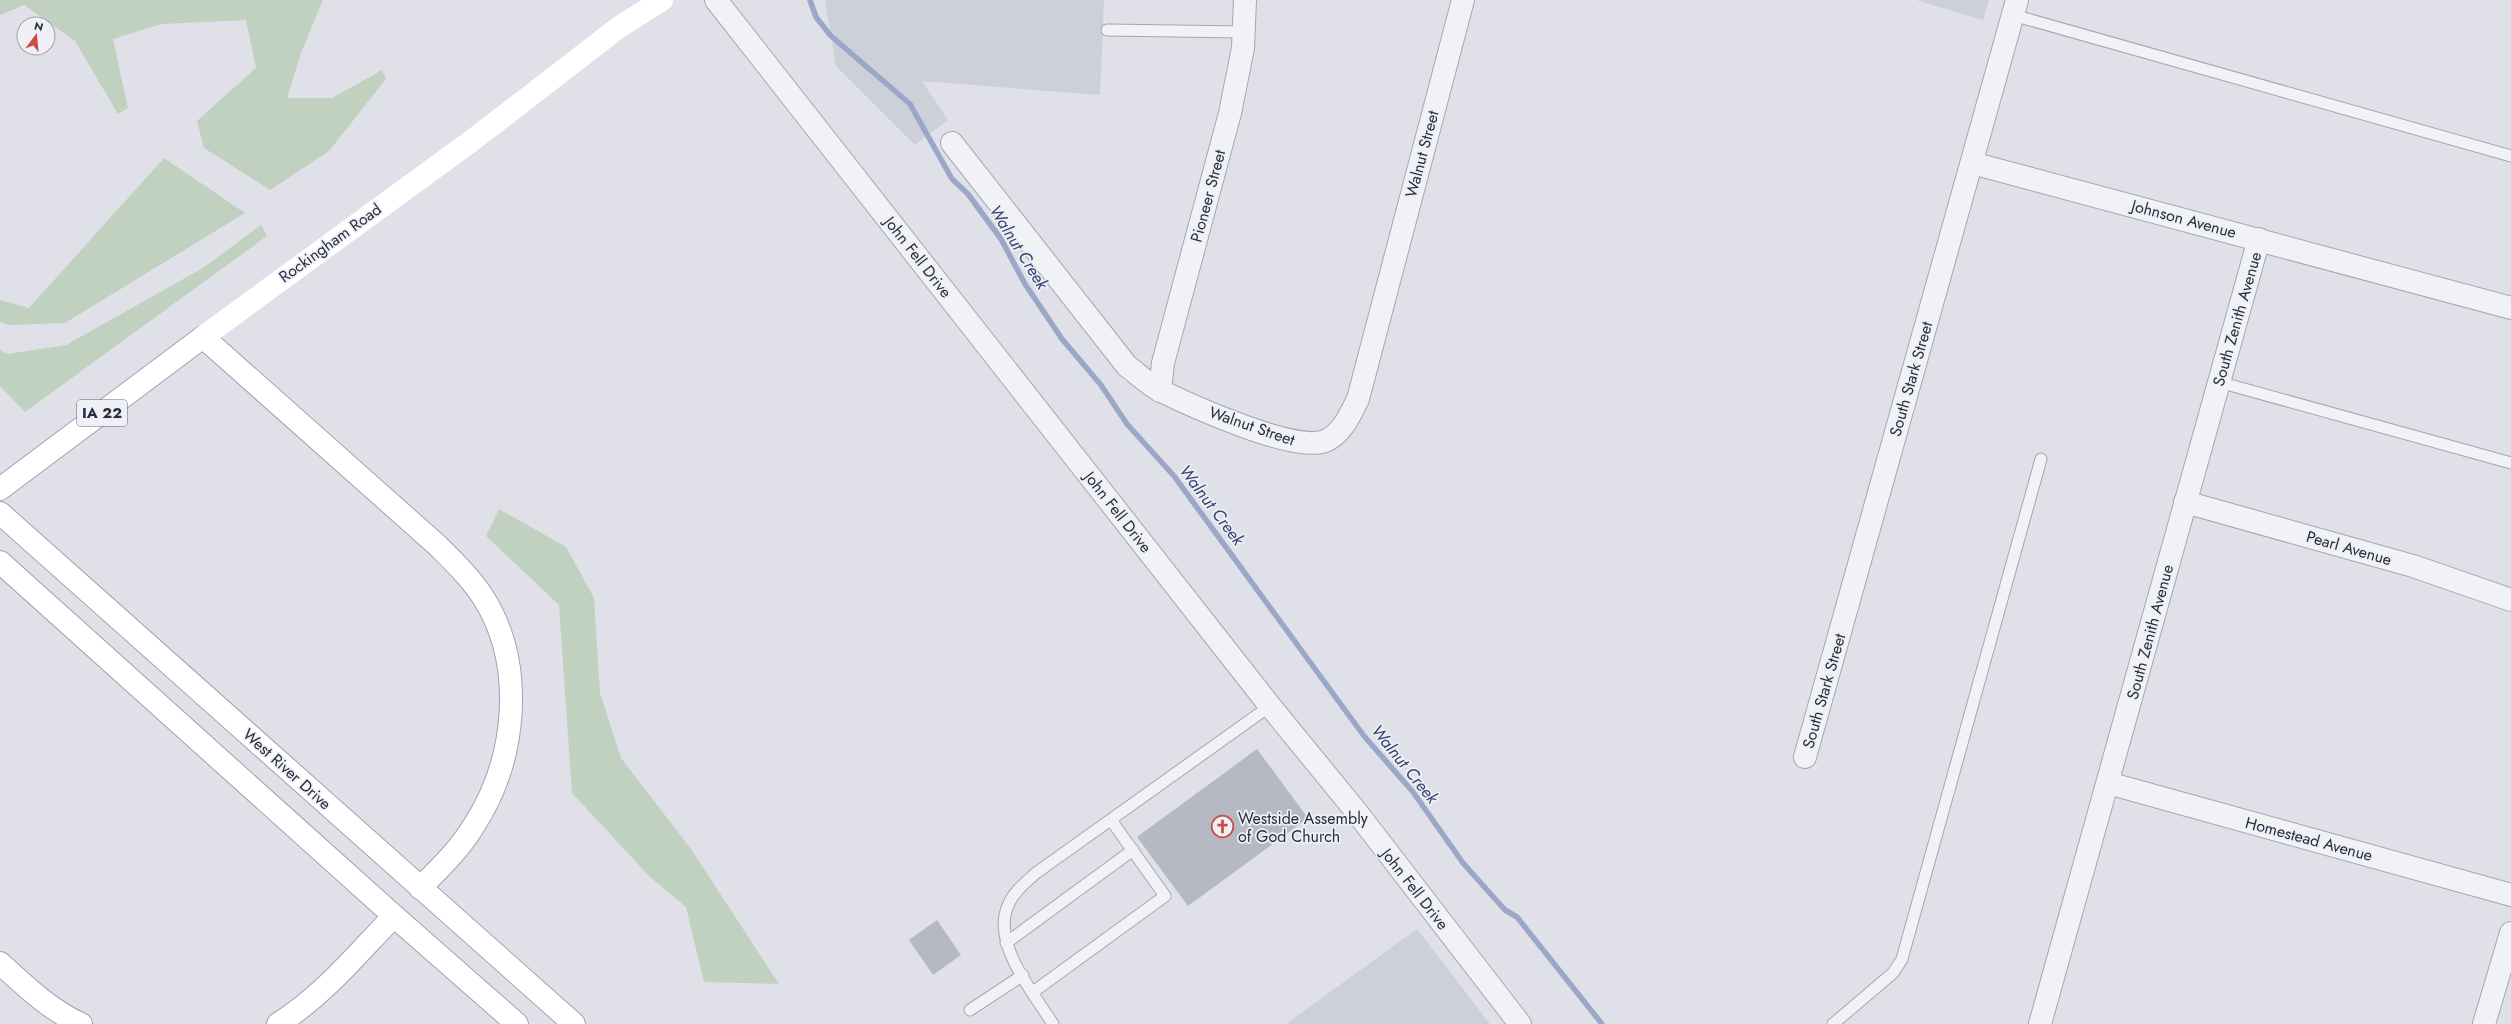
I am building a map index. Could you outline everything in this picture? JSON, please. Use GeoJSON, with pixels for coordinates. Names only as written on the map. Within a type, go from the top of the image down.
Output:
{"type":"FeatureCollection","features":[{"type":"Feature","properties":{"kind":"main road","name":"Rockingham Road"},"geometry":{"type":"LineString","coordinates":[[0,489],[203,337],[474,139],[618,28],[662,0]]}},
{"type":"Feature","properties":{"kind":"main road"},"geometry":{"type":"LineString","coordinates":[[203,337],[460,568],[483,597],[500,635],[511,675],[511,716],[503,757],[490,796],[474,827],[449,859],[420,888]]}},
{"type":"Feature","properties":{"kind":"main road","name":"West River Drive"},"geometry":{"type":"LineString","coordinates":[[6,519],[574,1024]]}},
{"type":"Feature","properties":{"kind":"main road"},"geometry":{"type":"LineString","coordinates":[[0,562],[394,916],[517,1024]]}},
{"type":"Feature","properties":{"kind":"main road"},"geometry":{"type":"LineString","coordinates":[[278,1024],[300,1010],[325,987],[394,916]]}},
{"type":"Feature","properties":{"kind":"main road"},"geometry":{"type":"LineString","coordinates":[[0,963],[36,995],[69,1018],[81,1024]]}},
{"type":"Feature","properties":{"kind":"street","name":"John Fell Drive"},"geometry":{"type":"LineString","coordinates":[[716,0],[1270,706],[1355,810],[1520,1024]]}},
{"type":"Feature","properties":{"kind":"street","name":"Pioneer Street"},"geometry":{"type":"LineString","coordinates":[[1160,391],[1163,363],[1230,113],[1243,48],[1245,0]]}},
{"type":"Feature","properties":{"kind":"street","name":"Walnut Street"},"geometry":{"type":"LineString","coordinates":[[952,143],[1127,366],[1160,391],[1258,430],[1305,444],[1325,441],[1344,426],[1358,399],[1463,0]]}},
{"type":"Feature","properties":{"kind":"street","name":"South Stark Street"},"geometry":{"type":"LineString","coordinates":[[1805,757],[2015,8]]}},
{"type":"Feature","properties":{"kind":"street","name":"Johnson Avenue"},"geometry":{"type":"LineString","coordinates":[[1972,163],[2511,308]]}},
{"type":"Feature","properties":{"kind":"street","name":"South Zenith Avenue"},"geometry":{"type":"LineString","coordinates":[[2040,1024],[2259,239]]}},
{"type":"Feature","properties":{"kind":"street","name":"Pearl Avenue"},"geometry":{"type":"LineString","coordinates":[[2185,502],[2413,566],[2511,600]]}},
{"type":"Feature","properties":{"kind":"street","name":"Homestead Avenue"},"geometry":{"type":"LineString","coordinates":[[2108,784],[2511,895]]}},
{"type":"Feature","properties":{"kind":"street"},"geometry":{"type":"LineString","coordinates":[[2484,1024],[2511,932]]}},
{"type":"Feature","properties":{"kind":"lane"},"geometry":{"type":"LineString","coordinates":[[2015,8],[2511,156]]}},
{"type":"Feature","properties":{"kind":"lane"},"geometry":{"type":"LineString","coordinates":[[1107,30],[1243,32]]}},
{"type":"Feature","properties":{"kind":"lane"},"geometry":{"type":"LineString","coordinates":[[2219,382],[2511,463]]}},
{"type":"Feature","properties":{"kind":"lane"},"geometry":{"type":"LineString","coordinates":[[1833,1024],[1893,973],[1902,959],[2041,459]]}},
{"type":"Feature","properties":{"kind":"lane"},"geometry":{"type":"LineString","coordinates":[[1053,1024],[1023,975],[1006,943],[1003,923],[1007,908],[1018,889],[1036,873],[1270,706]]}},
{"type":"Feature","properties":{"kind":"lane"},"geometry":{"type":"LineString","coordinates":[[1033,992],[1165,896],[1111,820]]}},
{"type":"Feature","properties":{"kind":"lane"},"geometry":{"type":"LineString","coordinates":[[1006,943],[1133,850]]}},
{"type":"Feature","properties":{"kind":"lane"},"geometry":{"type":"LineString","coordinates":[[970,1010],[1023,975]]}},
{"type":"Feature","properties":{"kind":"shaded area"},"geometry":{"type":"Polygon","coordinates":[[[825,0],[1104,0],[1100,95],[922,81],[948,120],[915,145],[836,66],[825,0]]]}},
{"type":"Feature","properties":{"kind":"shaded area"},"geometry":{"type":"Polygon","coordinates":[[[1916,0],[1989,0],[1983,20],[1916,0]]]}},
{"type":"Feature","properties":{"kind":"shaded area"},"geometry":{"type":"Polygon","coordinates":[[[1417,929],[1490,1024],[1286,1024],[1417,929]]]}},
{"type":"Feature","properties":{"kind":"green space"},"geometry":{"type":"Polygon","coordinates":[[[0,0],[323,0],[301,53],[287,98],[332,98],[382,70],[386,79],[329,151],[270,190],[204,148],[197,121],[256,68],[246,20],[162,24],[113,39],[128,108],[118,114],[75,41],[56,28],[56,16],[40,16],[24,5],[0,15],[0,0]]]}},
{"type":"Feature","properties":{"kind":"green space"},"geometry":{"type":"Polygon","coordinates":[[[164,158],[245,213],[65,323],[8,325],[0,322],[0,300],[29,308],[164,158]]]}},
{"type":"Feature","properties":{"kind":"green space"},"geometry":{"type":"Polygon","coordinates":[[[261,225],[267,236],[25,412],[0,386],[0,350],[7,354],[66,345],[203,268],[261,225]]]}},
{"type":"Feature","properties":{"kind":"green space"},"geometry":{"type":"Polygon","coordinates":[[[499,509],[566,547],[594,598],[600,693],[621,758],[691,849],[779,984],[704,982],[686,907],[649,876],[572,793],[559,605],[486,536],[499,509]]]}},
{"type":"Feature","properties":{"kind":"building","name":"Westside Assembly of God Church"},"geometry":{"type":"Polygon","coordinates":[[[1257,749],[1308,818],[1188,906],[1137,837],[1257,749]]]}},
{"type":"Feature","properties":{"kind":"building"},"geometry":{"type":"Polygon","coordinates":[[[937,920],[961,955],[933,975],[909,940],[937,920]]]}},
{"type":"Feature","properties":{"kind":"waterway","name":"Walnut Creek"},"geometry":{"type":"LineString","coordinates":[[810,0],[816,17],[831,36],[910,104],[952,179],[968,194],[1001,239],[1025,284],[1062,339],[1101,385],[1127,424],[1174,476],[1364,736],[1413,792],[1463,863],[1505,910],[1517,917],[1602,1024]]}},
{"type":"Feature","properties":{"kind":"place","name":"Westside Assembly of God Church"},"geometry":{"type":"Point","coordinates":[1222,827]}}]}
